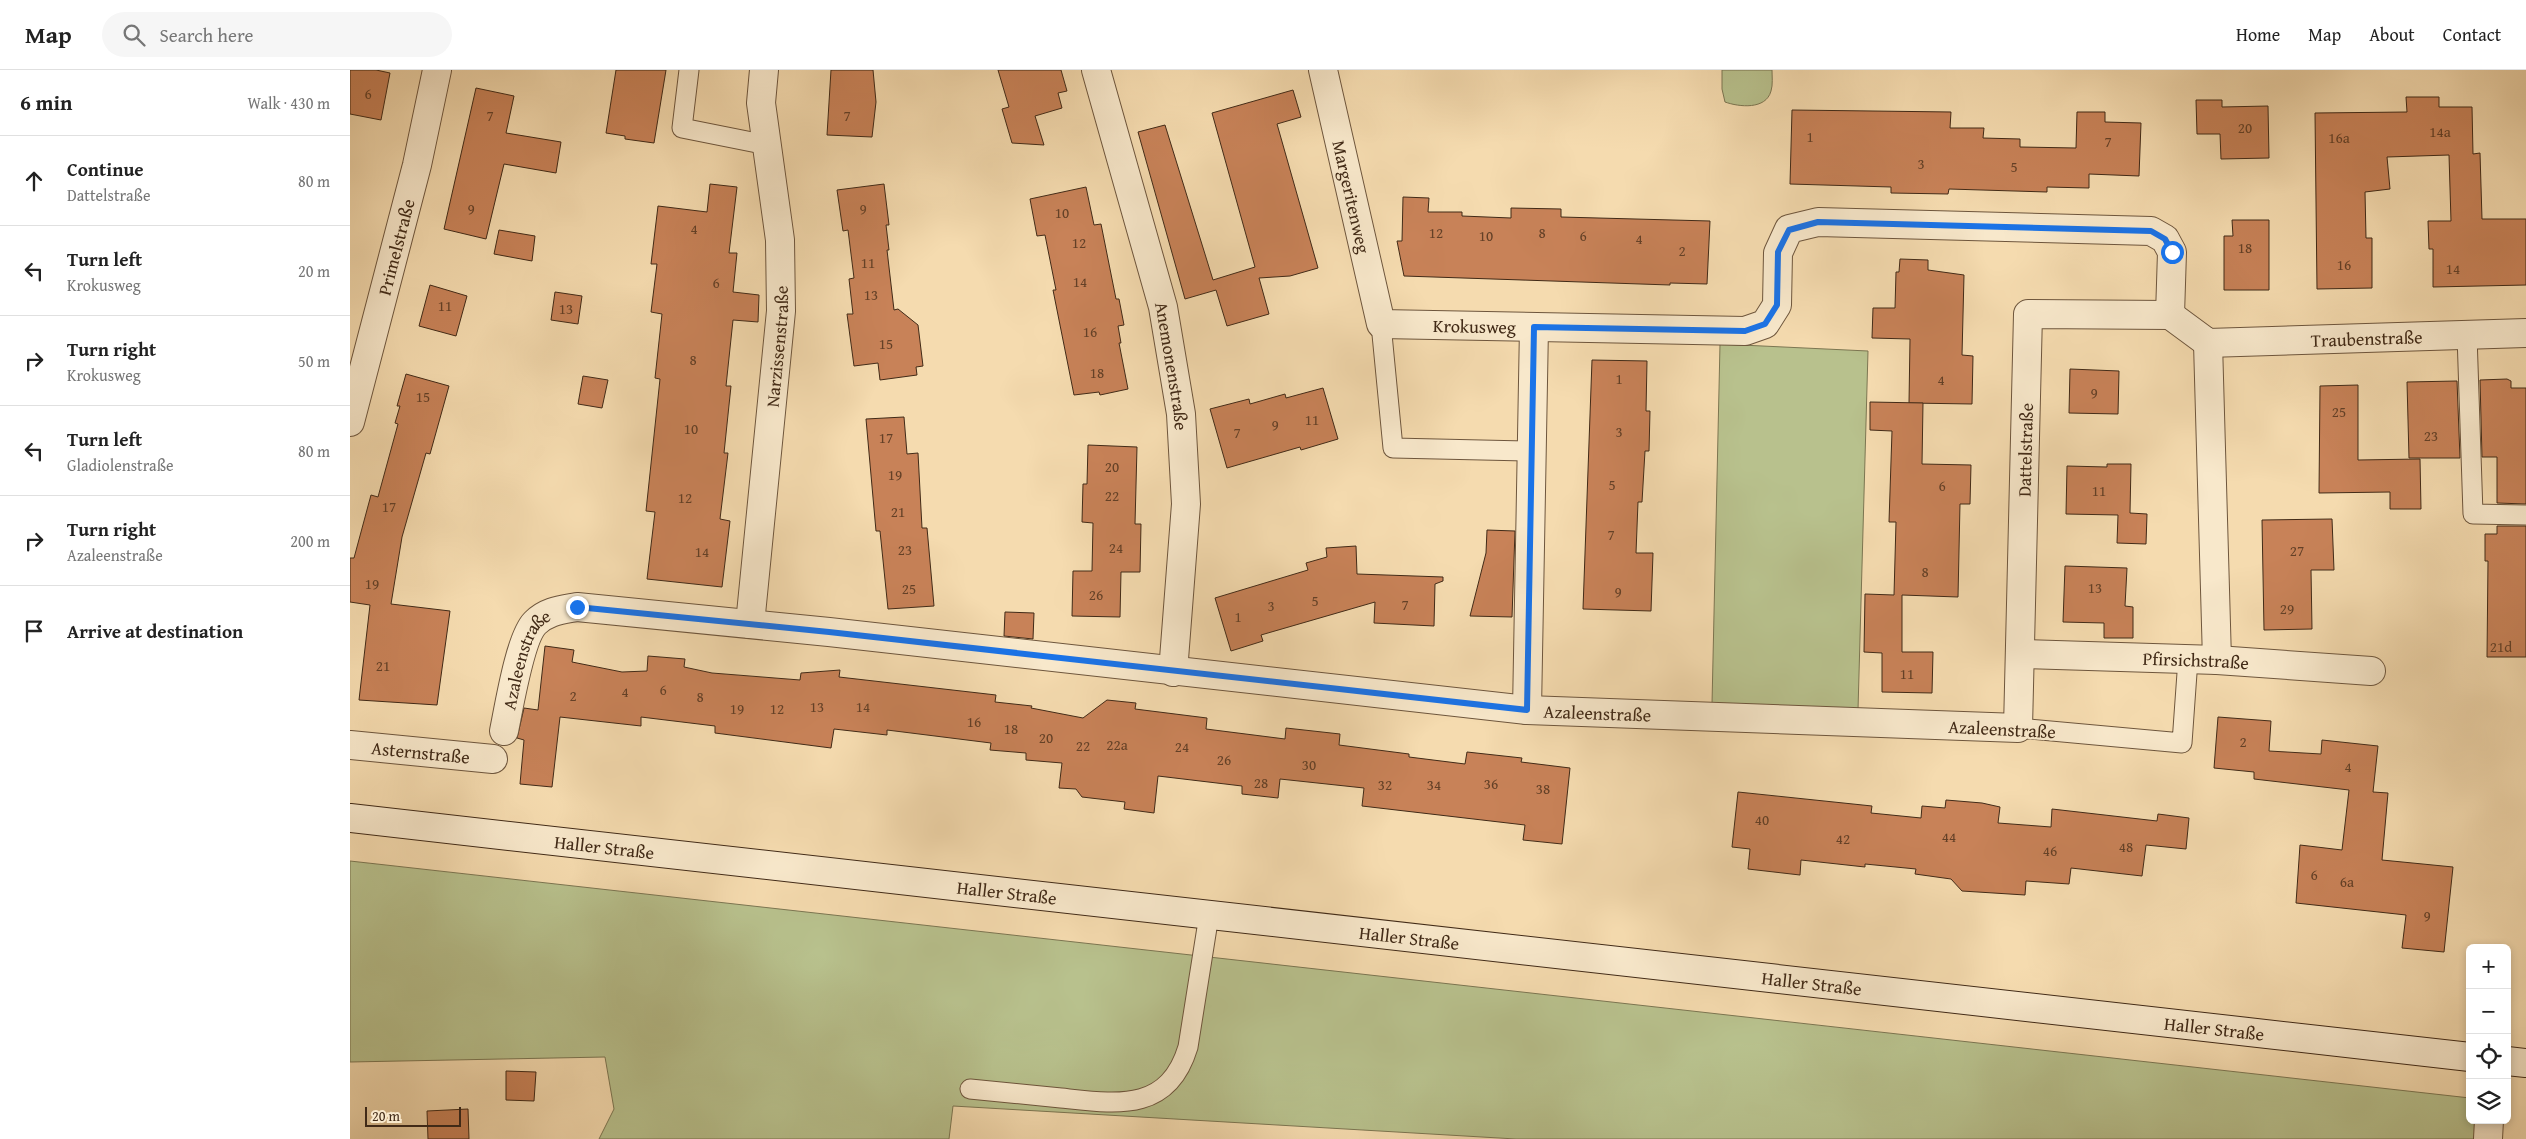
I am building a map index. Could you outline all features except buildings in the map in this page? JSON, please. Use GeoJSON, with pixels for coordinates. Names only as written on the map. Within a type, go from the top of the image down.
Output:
{"type":"FeatureCollection","features":[{"type":"Feature","properties":{"kind":"street","name":"Primelstraße"},"geometry":{"type":"LineString","coordinates":[[350,422],[417,166],[437,70]]}},
{"type":"Feature","properties":{"kind":"street","name":"Narzissenstraße"},"geometry":{"type":"LineString","coordinates":[[750,624],[781,311],[780,240],[761,103],[764,70]]}},
{"type":"Feature","properties":{"kind":"street","name":"Anemonenstraße"},"geometry":{"type":"LineString","coordinates":[[1096,70],[1163,307],[1181,414],[1186,504],[1173,672]]}},
{"type":"Feature","properties":{"kind":"street","name":"Margeritenweg"},"geometry":{"type":"LineString","coordinates":[[1323,70],[1381,324]]}},
{"type":"Feature","properties":{"kind":"street","name":"Krokusweg"},"geometry":{"type":"LineString","coordinates":[[1381,324],[1745,331],[1765,324],[1777,305],[1778,252],[1789,230],[1818,222],[2151,231],[2165,239],[2172,252],[2170,315]]}},
{"type":"Feature","properties":{"kind":"street","name":"Dattelstraße"},"geometry":{"type":"LineString","coordinates":[[2018,728],[2028,314],[2170,315]]}},
{"type":"Feature","properties":{"kind":"street"},"geometry":{"type":"LineString","coordinates":[[2170,315],[2208,343],[2217,660]]}},
{"type":"Feature","properties":{"kind":"street"},"geometry":{"type":"LineString","coordinates":[[1527,710],[1534,327]]}},
{"type":"Feature","properties":{"kind":"street","name":"Traubenstraße"},"geometry":{"type":"LineString","coordinates":[[2208,343],[2526,332]]}},
{"type":"Feature","properties":{"kind":"street","name":"Azaleenstraße"},"geometry":{"type":"LineString","coordinates":[[504,730],[524,646],[534,624],[552,611],[577,607],[750,624],[1527,710],[2018,728]]}},
{"type":"Feature","properties":{"kind":"street","name":"Pfirsichstraße"},"geometry":{"type":"LineString","coordinates":[[2020,654],[2217,660],[2371,671]]}},
{"type":"Feature","properties":{"kind":"street","name":"Asternstraße"},"geometry":{"type":"LineString","coordinates":[[350,745],[493,759]]}},
{"type":"Feature","properties":{"kind":"street","name":"Haller Straße"},"geometry":{"type":"LineString","coordinates":[[350,818],[2466,1057]]}},
{"type":"Feature","properties":{"kind":"street"},"geometry":{"type":"LineString","coordinates":[[2511,1061],[2526,1063]]}},
{"type":"Feature","properties":{"kind":"street"},"geometry":{"type":"LineString","coordinates":[[2488,1139],[2489,1124]]}},
{"type":"Feature","properties":{"kind":"lane"},"geometry":{"type":"LineString","coordinates":[[689,70],[682,128],[767,145]]}},
{"type":"Feature","properties":{"kind":"lane"},"geometry":{"type":"LineString","coordinates":[[1381,324],[1393,448],[1531,451]]}},
{"type":"Feature","properties":{"kind":"lane"},"geometry":{"type":"LineString","coordinates":[[2468,334],[2473,514],[2526,515]]}},
{"type":"Feature","properties":{"kind":"lane","name":"Azaleenstraße"},"geometry":{"type":"LineString","coordinates":[[2018,728],[2182,743],[2188,659]]}},
{"type":"Feature","properties":{"kind":"lane"},"geometry":{"type":"LineString","coordinates":[[970,1089],[1121,1103],[1154,1094],[1166,1085],[1183,1061],[1188,1047],[1209,915]]}},
{"type":"Feature","properties":{"kind":"green space"},"geometry":{"type":"Polygon","coordinates":[[[1722,70],[1772,70],[1772,86],[1768,97],[1764,101],[1751,106],[1725,102],[1722,89],[1722,70]]]}},
{"type":"Feature","properties":{"kind":"green space"},"geometry":{"type":"Polygon","coordinates":[[[1720,344],[1868,351],[1858,710],[1712,704],[1720,344]]]}},
{"type":"Feature","properties":{"kind":"green space"},"geometry":{"type":"Polygon","coordinates":[[[350,861],[2466,1098],[2466,1124],[2478,1124],[2477,1139],[1516,1139],[953,1106],[949,1139],[599,1139],[614,1109],[605,1057],[350,1062],[350,861]]]}},
{"type":"Feature","properties":{"kind":"route"},"geometry":{"type":"LineString","coordinates":[[577,607],[829,632],[1173,672],[1527,710],[1534,327],[1745,331],[1765,324],[1777,305],[1778,252],[1789,230],[1818,222],[2151,231],[2165,239],[2172,252]]}}]}
